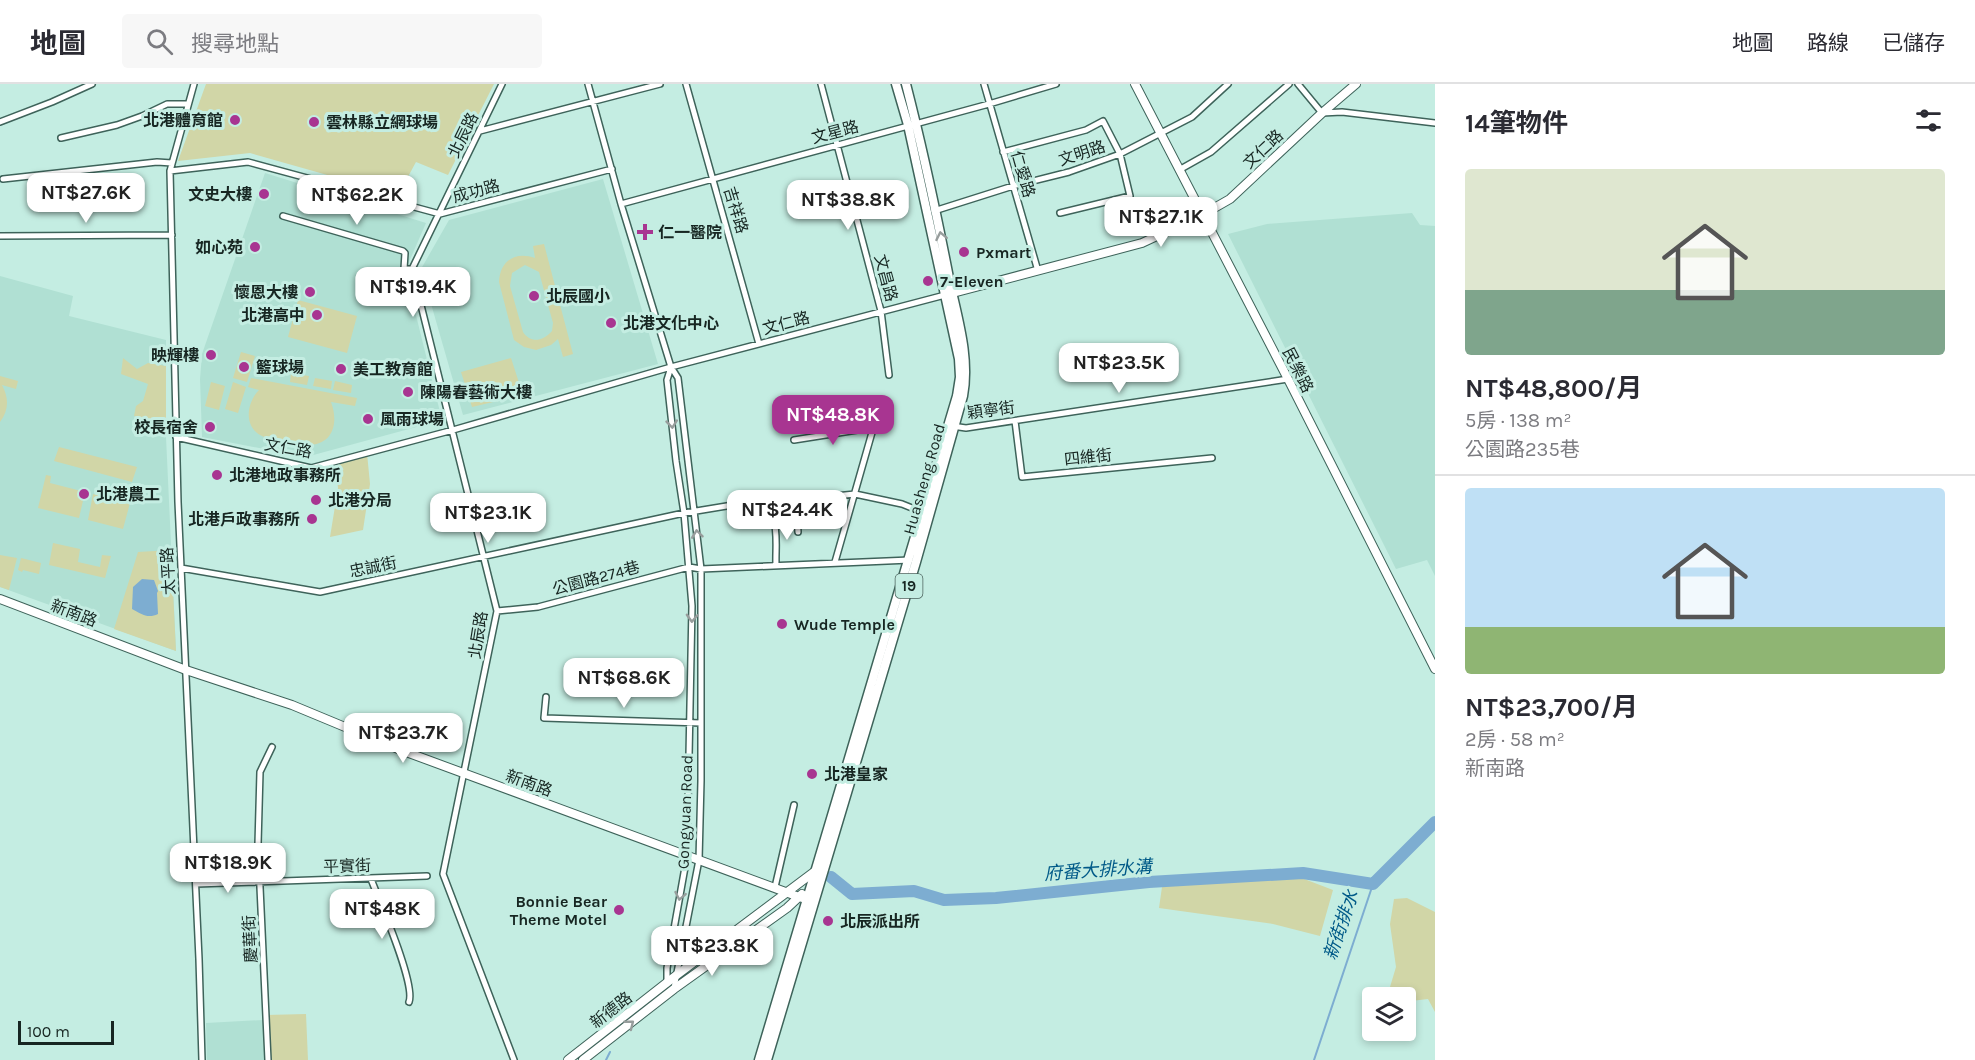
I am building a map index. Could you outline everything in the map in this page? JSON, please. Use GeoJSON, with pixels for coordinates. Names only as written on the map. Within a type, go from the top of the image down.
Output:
{"type":"FeatureCollection","features":[{"type":"Feature","properties":{"kind":"main road","name":"Huasheng Road"},"geometry":{"type":"LineString","coordinates":[[896,84],[912,124]]}},
{"type":"Feature","properties":{"kind":"main road","name":"Huasheng Road"},"geometry":{"type":"LineString","coordinates":[[818,874],[951,425],[960,377],[949,294],[912,124],[906,84]]}},
{"type":"Feature","properties":{"kind":"main road","name":"民樂路"},"geometry":{"type":"LineString","coordinates":[[1135,84],[1435,669]]}},
{"type":"Feature","properties":{"kind":"main road","name":"文仁路"},"geometry":{"type":"LineString","coordinates":[[949,294],[1142,243],[1202,215],[1230,199],[1356,84]]}},
{"type":"Feature","properties":{"kind":"main road","name":"Huasheng Road"},"geometry":{"type":"LineString","coordinates":[[912,561],[922,512],[951,425]]}},
{"type":"Feature","properties":{"kind":"main road","name":"新南路"},"geometry":{"type":"LineString","coordinates":[[0,599],[186,670],[292,705],[398,749],[807,899]]}},
{"type":"Feature","properties":{"kind":"main road","name":"19"},"geometry":{"type":"LineString","coordinates":[[767,1060],[809,889],[818,874]]}},
{"type":"Feature","properties":{"kind":"main road","name":"19"},"geometry":{"type":"LineString","coordinates":[[759,1060],[807,899],[818,874]]}},
{"type":"Feature","properties":{"kind":"main road","name":"新德路"},"geometry":{"type":"LineString","coordinates":[[568,1060],[678,974],[818,874]]}},
{"type":"Feature","properties":{"kind":"main road","name":"新德路"},"geometry":{"type":"LineString","coordinates":[[584,1060],[674,989],[787,908],[807,899]]}},
{"type":"Feature","properties":{"kind":"street"},"geometry":{"type":"LineString","coordinates":[[0,122],[92,84]]}},
{"type":"Feature","properties":{"kind":"street","name":"太平路"},"geometry":{"type":"LineString","coordinates":[[194,84],[170,171],[176,437],[202,1060]]}},
{"type":"Feature","properties":{"kind":"street","name":"北辰路"},"geometry":{"type":"LineString","coordinates":[[502,84],[412,269],[497,611],[442,874],[514,1060]]}},
{"type":"Feature","properties":{"kind":"street","name":"Gongyuan Road"},"geometry":{"type":"LineString","coordinates":[[588,84],[621,204],[671,367],[678,378],[701,569],[699,860],[674,989]]}},
{"type":"Feature","properties":{"kind":"street"},"geometry":{"type":"LineString","coordinates":[[480,131],[660,84]]}},
{"type":"Feature","properties":{"kind":"street","name":"吉祥路"},"geometry":{"type":"LineString","coordinates":[[686,84],[759,344]]}},
{"type":"Feature","properties":{"kind":"street","name":"文昌路"},"geometry":{"type":"LineString","coordinates":[[821,84],[881,311],[889,375]]}},
{"type":"Feature","properties":{"kind":"street","name":"仁愛路"},"geometry":{"type":"LineString","coordinates":[[984,84],[1038,271]]}},
{"type":"Feature","properties":{"kind":"street","name":"文星路"},"geometry":{"type":"LineString","coordinates":[[621,204],[1056,84]]}},
{"type":"Feature","properties":{"kind":"street","name":"文明路"},"geometry":{"type":"LineString","coordinates":[[932,211],[1013,186],[1069,172],[1120,154],[1192,117],[1228,84]]}},
{"type":"Feature","properties":{"kind":"street"},"geometry":{"type":"LineString","coordinates":[[1179,170],[1211,152],[1289,84]]}},
{"type":"Feature","properties":{"kind":"street"},"geometry":{"type":"LineString","coordinates":[[1298,84],[1322,113],[1342,112],[1435,123]]}},
{"type":"Feature","properties":{"kind":"street"},"geometry":{"type":"LineString","coordinates":[[61,138],[117,125],[167,104],[187,104]]}},
{"type":"Feature","properties":{"kind":"street"},"geometry":{"type":"LineString","coordinates":[[1003,152],[1086,130],[1102,121],[1120,154],[1130,196],[1060,213]]}},
{"type":"Feature","properties":{"kind":"street"},"geometry":{"type":"LineString","coordinates":[[3,179],[157,162],[172,163]]}},
{"type":"Feature","properties":{"kind":"street","name":"成功路"},"geometry":{"type":"LineString","coordinates":[[170,171],[248,162],[440,214],[612,169]]}},
{"type":"Feature","properties":{"kind":"street"},"geometry":{"type":"LineString","coordinates":[[282,216],[403,251],[405,253],[404,269],[412,269]]}},
{"type":"Feature","properties":{"kind":"street"},"geometry":{"type":"LineString","coordinates":[[0,236],[172,235]]}},
{"type":"Feature","properties":{"kind":"street","name":"文仁路"},"geometry":{"type":"LineString","coordinates":[[176,437],[311,468],[671,367],[949,294]]}},
{"type":"Feature","properties":{"kind":"street","name":"Gongyuan Road"},"geometry":{"type":"LineString","coordinates":[[666,983],[687,856],[692,606],[684,513],[667,380],[671,367]]}},
{"type":"Feature","properties":{"kind":"street","name":"穎寧街"},"geometry":{"type":"LineString","coordinates":[[951,425],[966,428],[1288,379]]}},
{"type":"Feature","properties":{"kind":"street","name":"四維街"},"geometry":{"type":"LineString","coordinates":[[1015,421],[1023,477],[1212,458]]}},
{"type":"Feature","properties":{"kind":"street"},"geometry":{"type":"LineString","coordinates":[[794,441],[873,429],[835,562]]}},
{"type":"Feature","properties":{"kind":"street"},"geometry":{"type":"LineString","coordinates":[[798,532],[796,500],[855,494],[902,504],[922,512]]}},
{"type":"Feature","properties":{"kind":"street","name":"忠誠街"},"geometry":{"type":"LineString","coordinates":[[181,568],[320,592],[684,513],[751,502],[760,504],[769,510],[774,518],[776,565]]}},
{"type":"Feature","properties":{"kind":"street","name":"公園路274巷"},"geometry":{"type":"LineString","coordinates":[[497,611],[538,607],[689,567],[701,569],[835,562],[912,561]]}},
{"type":"Feature","properties":{"kind":"street"},"geometry":{"type":"LineString","coordinates":[[546,697],[544,718],[701,723]]}},
{"type":"Feature","properties":{"kind":"street","name":"慶華街"},"geometry":{"type":"LineString","coordinates":[[268,1060],[258,844],[261,772],[273,747]]}},
{"type":"Feature","properties":{"kind":"street"},"geometry":{"type":"LineString","coordinates":[[775,887],[794,805]]}},
{"type":"Feature","properties":{"kind":"street","name":"平實街"},"geometry":{"type":"LineString","coordinates":[[196,884],[427,876]]}},
{"type":"Feature","properties":{"kind":"street"},"geometry":{"type":"LineString","coordinates":[[371,879],[393,934],[409,985],[411,996],[409,1002]]}},
{"type":"Feature","properties":{"kind":"street"},"geometry":{"type":"LineString","coordinates":[[666,983],[674,989]]}},
{"type":"Feature","properties":{"kind":"shaded area"},"geometry":{"type":"Polygon","coordinates":[[[206,84],[494,84],[448,175],[416,162],[398,195],[250,153],[178,161],[206,84]]]}},
{"type":"Feature","properties":{"kind":"shaded area","name":"北港高中"},"geometry":{"type":"Polygon","coordinates":[[[265,173],[426,223],[405,271],[442,420],[306,457],[202,437],[200,379],[202,354],[265,173]]]}},
{"type":"Feature","properties":{"kind":"shaded area","name":"北辰國小"},"geometry":{"type":"Polygon","coordinates":[[[603,179],[658,364],[463,415],[421,269],[449,220],[603,179]]]}},
{"type":"Feature","properties":{"kind":"shaded area"},"geometry":{"type":"Polygon","coordinates":[[[1412,213],[1420,225],[1435,226],[1435,576],[1427,560],[1396,569],[1228,234],[1267,224],[1412,213]]]}},
{"type":"Feature","properties":{"kind":"shaded area"},"geometry":{"type":"Polygon","coordinates":[[[544,244],[573,354],[563,357],[558,339],[551,345],[536,350],[524,347],[514,340],[499,282],[500,274],[510,259],[522,256],[535,258],[533,246],[544,244]],[[525,265],[512,273],[510,286],[523,332],[533,340],[541,339],[552,331],[553,323],[539,272],[525,265]]]}},
{"type":"Feature","properties":{"kind":"shaded area","name":"北港農工"},"geometry":{"type":"Polygon","coordinates":[[[0,276],[73,296],[69,316],[166,340],[166,437],[176,651],[0,587],[0,276]]]}},
{"type":"Feature","properties":{"kind":"shaded area"},"geometry":{"type":"Polygon","coordinates":[[[298,300],[357,316],[347,353],[288,337],[298,300]]]}},
{"type":"Feature","properties":{"kind":"shaded area","name":"籃球場"},"geometry":{"type":"Polygon","coordinates":[[[241,352],[255,356],[247,382],[233,378],[241,352]]]}},
{"type":"Feature","properties":{"kind":"shaded area"},"geometry":{"type":"Polygon","coordinates":[[[123,358],[137,369],[148,363],[166,366],[166,424],[134,416],[136,406],[143,401],[148,384],[121,374],[123,358]]]}},
{"type":"Feature","properties":{"kind":"shaded area"},"geometry":{"type":"Polygon","coordinates":[[[511,358],[523,395],[472,407],[461,372],[511,358]]]}},
{"type":"Feature","properties":{"kind":"shaded area"},"geometry":{"type":"Polygon","coordinates":[[[291,373],[309,376],[307,385],[290,382],[291,373]]]}},
{"type":"Feature","properties":{"kind":"shaded area"},"geometry":{"type":"Polygon","coordinates":[[[0,376],[18,381],[16,389],[2,385],[7,404],[0,422],[0,376]]]}},
{"type":"Feature","properties":{"kind":"shaded area"},"geometry":{"type":"Polygon","coordinates":[[[251,378],[357,398],[355,406],[331,402],[334,416],[333,430],[325,440],[319,443],[305,445],[273,439],[257,433],[250,422],[249,408],[259,390],[248,387],[251,378]]]}},
{"type":"Feature","properties":{"kind":"shaded area"},"geometry":{"type":"Polygon","coordinates":[[[315,378],[332,381],[331,389],[313,386],[315,378]]]}},
{"type":"Feature","properties":{"kind":"shaded area"},"geometry":{"type":"Polygon","coordinates":[[[335,381],[352,385],[351,393],[333,390],[335,381]]]}},
{"type":"Feature","properties":{"kind":"shaded area","name":"籃球場"},"geometry":{"type":"Polygon","coordinates":[[[211,382],[225,386],[219,410],[205,406],[211,382]]]}},
{"type":"Feature","properties":{"kind":"shaded area","name":"籃球場"},"geometry":{"type":"Polygon","coordinates":[[[233,382],[246,387],[238,413],[225,409],[233,382]]]}},
{"type":"Feature","properties":{"kind":"shaded area"},"geometry":{"type":"Polygon","coordinates":[[[59,447],[137,467],[132,482],[54,461],[59,447]]]}},
{"type":"Feature","properties":{"kind":"shaded area"},"geometry":{"type":"Polygon","coordinates":[[[367,453],[370,484],[363,530],[330,537],[338,488],[335,461],[367,453]]]}},
{"type":"Feature","properties":{"kind":"shaded area"},"geometry":{"type":"Polygon","coordinates":[[[46,475],[51,476],[50,483],[85,492],[79,518],[38,508],[46,475]]]}},
{"type":"Feature","properties":{"kind":"shaded area"},"geometry":{"type":"Polygon","coordinates":[[[93,494],[130,503],[123,529],[88,520],[93,494]]]}},
{"type":"Feature","properties":{"kind":"shaded area"},"geometry":{"type":"Polygon","coordinates":[[[53,543],[80,549],[78,562],[100,567],[102,555],[111,556],[105,578],[49,565],[53,543]]]}},
{"type":"Feature","properties":{"kind":"shaded area"},"geometry":{"type":"Polygon","coordinates":[[[171,550],[176,651],[114,629],[138,552],[171,550]]]}},
{"type":"Feature","properties":{"kind":"shaded area"},"geometry":{"type":"Polygon","coordinates":[[[0,555],[17,558],[9,590],[0,587],[0,555]]]}},
{"type":"Feature","properties":{"kind":"shaded area"},"geometry":{"type":"Polygon","coordinates":[[[21,558],[41,563],[39,574],[18,570],[21,558]]]}},
{"type":"Feature","properties":{"kind":"shaded area"},"geometry":{"type":"Polygon","coordinates":[[[1299,877],[1333,890],[1320,936],[1273,924],[1159,908],[1162,887],[1201,882],[1299,877]]]}},
{"type":"Feature","properties":{"kind":"shaded area"},"geometry":{"type":"Polygon","coordinates":[[[1407,898],[1435,912],[1435,1012],[1428,999],[1416,1000],[1416,987],[1390,987],[1396,967],[1390,924],[1394,899],[1407,898]]]}},
{"type":"Feature","properties":{"kind":"shaded area"},"geometry":{"type":"Polygon","coordinates":[[[306,1014],[308,1060],[268,1060],[266,1015],[306,1014]]]}},
{"type":"Feature","properties":{"kind":"shaded area"},"geometry":{"type":"Polygon","coordinates":[[[263,1020],[264,1060],[207,1060],[206,1023],[263,1020]]]}},
{"type":"Feature","properties":{"kind":"water"},"geometry":{"type":"Polygon","coordinates":[[[142,579],[154,580],[158,591],[158,614],[148,616],[132,609],[133,587],[142,579]]]}},
{"type":"Feature","properties":{"kind":"waterway","name":"府番大排水溝"},"geometry":{"type":"LineString","coordinates":[[831,877],[852,894],[914,891],[944,900],[996,898],[1149,882],[1303,873],[1373,884],[1435,822]]}},
{"type":"Feature","properties":{"kind":"waterway","name":"新街排水"},"geometry":{"type":"LineString","coordinates":[[1314,1060],[1373,884]]}},
{"type":"Feature","properties":{"kind":"waterway"},"geometry":{"type":"LineString","coordinates":[[606,1060],[610,1052]]}},
{"type":"Feature","properties":{"kind":"place","name":"北港體育館"},"geometry":{"type":"Point","coordinates":[235,120]}},
{"type":"Feature","properties":{"kind":"place","name":"雲林縣立網球場"},"geometry":{"type":"Point","coordinates":[314,122]}},
{"type":"Feature","properties":{"kind":"place","name":"文史大樓"},"geometry":{"type":"Point","coordinates":[264,194]}},
{"type":"Feature","properties":{"kind":"place","name":"仁一醫院"},"geometry":{"type":"Point","coordinates":[645,232]}},
{"type":"Feature","properties":{"kind":"place","name":"如心苑"},"geometry":{"type":"Point","coordinates":[255,247]}},
{"type":"Feature","properties":{"kind":"place","name":"Pxmart"},"geometry":{"type":"Point","coordinates":[964,252]}},
{"type":"Feature","properties":{"kind":"place","name":"7-Eleven"},"geometry":{"type":"Point","coordinates":[928,281]}},
{"type":"Feature","properties":{"kind":"place","name":"懷恩大樓"},"geometry":{"type":"Point","coordinates":[310,292]}},
{"type":"Feature","properties":{"kind":"place","name":"北辰國小"},"geometry":{"type":"Point","coordinates":[534,296]}},
{"type":"Feature","properties":{"kind":"place","name":"北港高中"},"geometry":{"type":"Point","coordinates":[317,315]}},
{"type":"Feature","properties":{"kind":"place","name":"北港文化中心"},"geometry":{"type":"Point","coordinates":[611,323]}},
{"type":"Feature","properties":{"kind":"place","name":"映輝樓"},"geometry":{"type":"Point","coordinates":[211,355]}},
{"type":"Feature","properties":{"kind":"place","name":"籃球場"},"geometry":{"type":"Point","coordinates":[244,367]}},
{"type":"Feature","properties":{"kind":"place","name":"美工教育館"},"geometry":{"type":"Point","coordinates":[341,369]}},
{"type":"Feature","properties":{"kind":"place","name":"陳陽春藝術大樓"},"geometry":{"type":"Point","coordinates":[408,392]}},
{"type":"Feature","properties":{"kind":"place","name":"風雨球場"},"geometry":{"type":"Point","coordinates":[368,419]}},
{"type":"Feature","properties":{"kind":"place","name":"校長宿舍"},"geometry":{"type":"Point","coordinates":[210,427]}},
{"type":"Feature","properties":{"kind":"place","name":"北港地政事務所"},"geometry":{"type":"Point","coordinates":[217,475]}},
{"type":"Feature","properties":{"kind":"place","name":"北港農工"},"geometry":{"type":"Point","coordinates":[84,494]}},
{"type":"Feature","properties":{"kind":"place","name":"北港分局"},"geometry":{"type":"Point","coordinates":[316,500]}},
{"type":"Feature","properties":{"kind":"place","name":"北港戶政事務所"},"geometry":{"type":"Point","coordinates":[312,519]}},
{"type":"Feature","properties":{"kind":"place","name":"Wude Temple"},"geometry":{"type":"Point","coordinates":[782,624]}},
{"type":"Feature","properties":{"kind":"place","name":"北港皇家"},"geometry":{"type":"Point","coordinates":[812,774]}},
{"type":"Feature","properties":{"kind":"place","name":"Bonnie Bear Theme Motel"},"geometry":{"type":"Point","coordinates":[619,910]}},
{"type":"Feature","properties":{"kind":"place","name":"北辰派出所"},"geometry":{"type":"Point","coordinates":[828,921]}}]}
